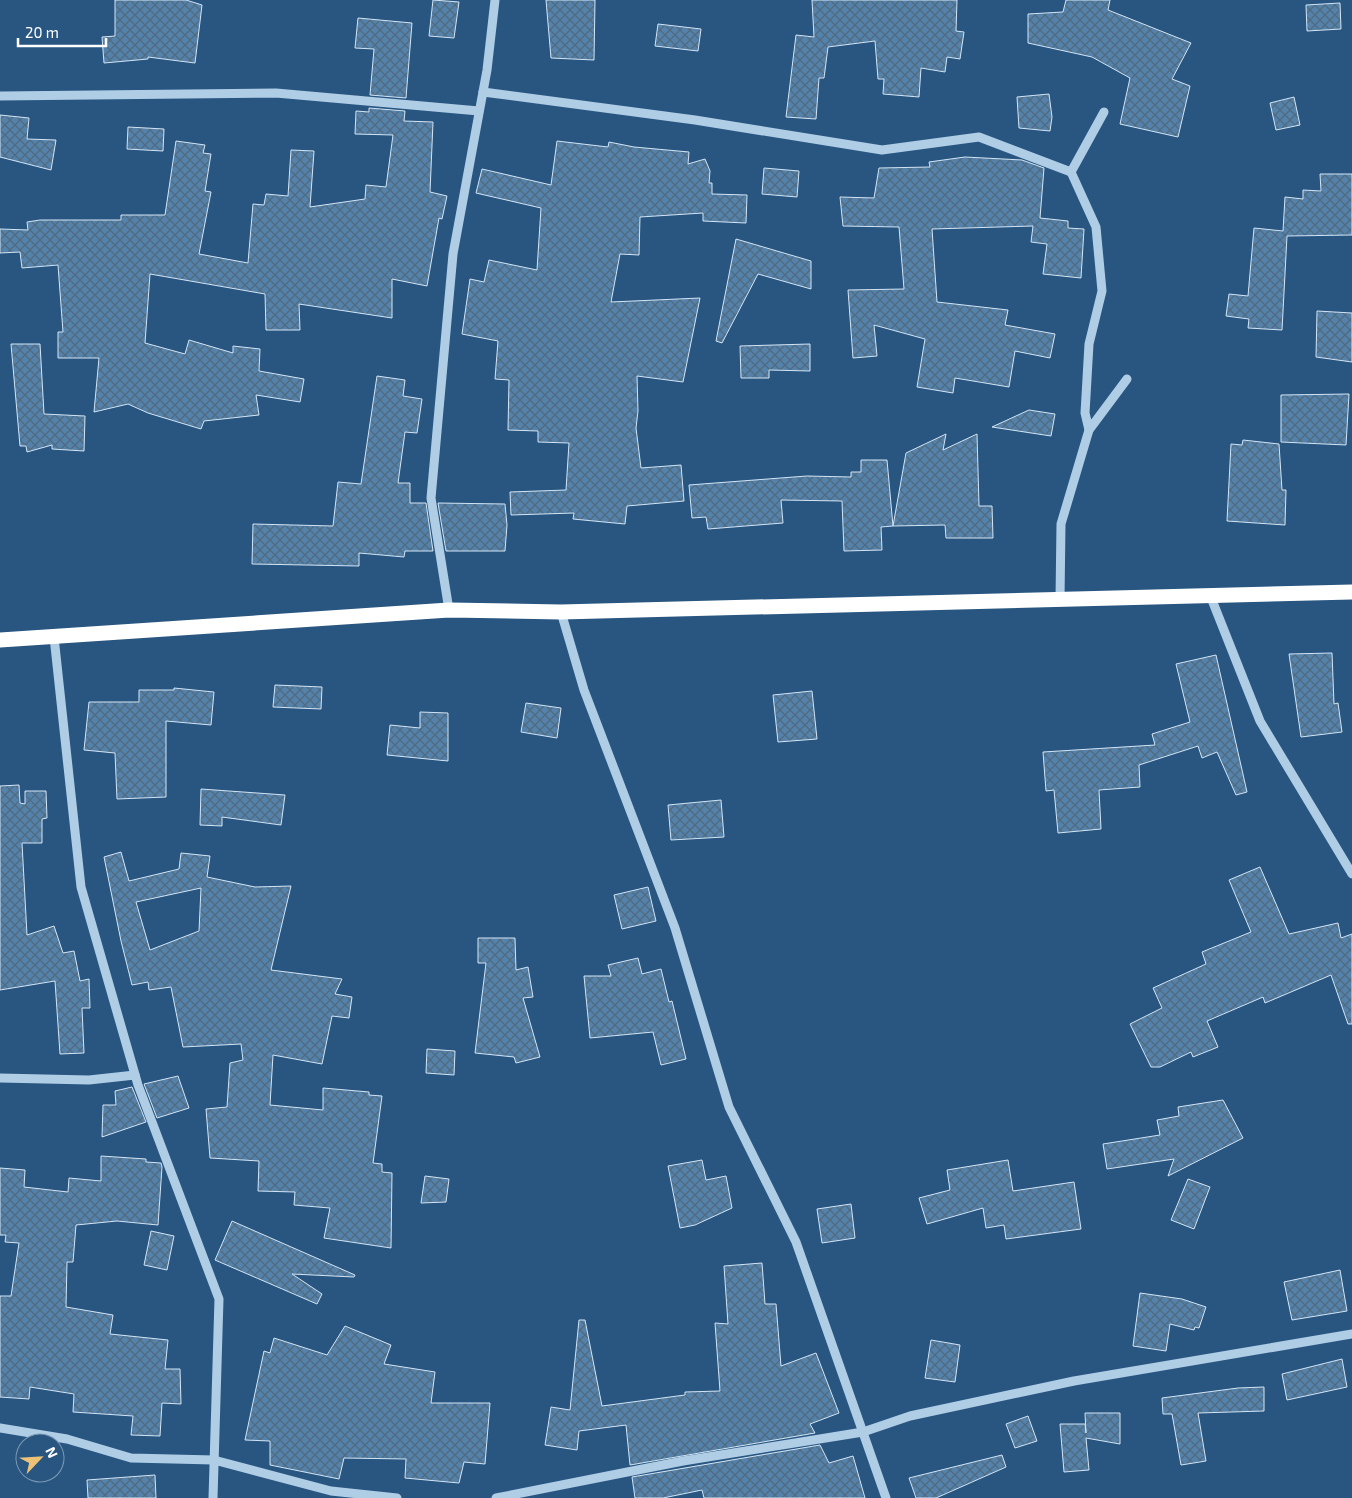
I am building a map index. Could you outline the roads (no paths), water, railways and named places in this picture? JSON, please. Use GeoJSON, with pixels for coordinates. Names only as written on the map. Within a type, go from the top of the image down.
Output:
{"type":"FeatureCollection","features":[{"type":"Feature","properties":{"kind":"highway"},"geometry":{"type":"LineString","coordinates":[[0,640],[449,610],[560,612],[1352,592]]}},
{"type":"Feature","properties":{"kind":"street"},"geometry":{"type":"LineString","coordinates":[[449,610],[431,498],[453,254],[483,92],[494,0]]}},
{"type":"Feature","properties":{"kind":"street"},"geometry":{"type":"LineString","coordinates":[[483,92],[694,120],[882,150],[979,137],[1071,172],[1096,227],[1102,291],[1090,344],[1085,413],[1089,430]]}},
{"type":"Feature","properties":{"kind":"street"},"geometry":{"type":"LineString","coordinates":[[0,96],[276,93],[479,111]]}},
{"type":"Feature","properties":{"kind":"street"},"geometry":{"type":"LineString","coordinates":[[1071,172],[1104,112]]}},
{"type":"Feature","properties":{"kind":"street"},"geometry":{"type":"LineString","coordinates":[[1060,599],[1061,524],[1089,430],[1127,379]]}},
{"type":"Feature","properties":{"kind":"street"},"geometry":{"type":"LineString","coordinates":[[1210,595],[1260,721],[1352,874]]}},
{"type":"Feature","properties":{"kind":"street"},"geometry":{"type":"LineString","coordinates":[[560,612],[584,690],[675,928],[729,1107],[796,1242],[886,1498]]}},
{"type":"Feature","properties":{"kind":"street"},"geometry":{"type":"LineString","coordinates":[[54,637],[80,887],[135,1076],[219,1300],[212,1498]]}},
{"type":"Feature","properties":{"kind":"street"},"geometry":{"type":"LineString","coordinates":[[0,1078],[89,1080],[135,1076]]}},
{"type":"Feature","properties":{"kind":"street"},"geometry":{"type":"LineString","coordinates":[[496,1498],[683,1461],[863,1432],[910,1416],[1074,1381],[1352,1334]]}},
{"type":"Feature","properties":{"kind":"street"},"geometry":{"type":"LineString","coordinates":[[0,1428],[67,1439],[131,1458],[214,1460],[331,1491],[397,1498]]}}]}
